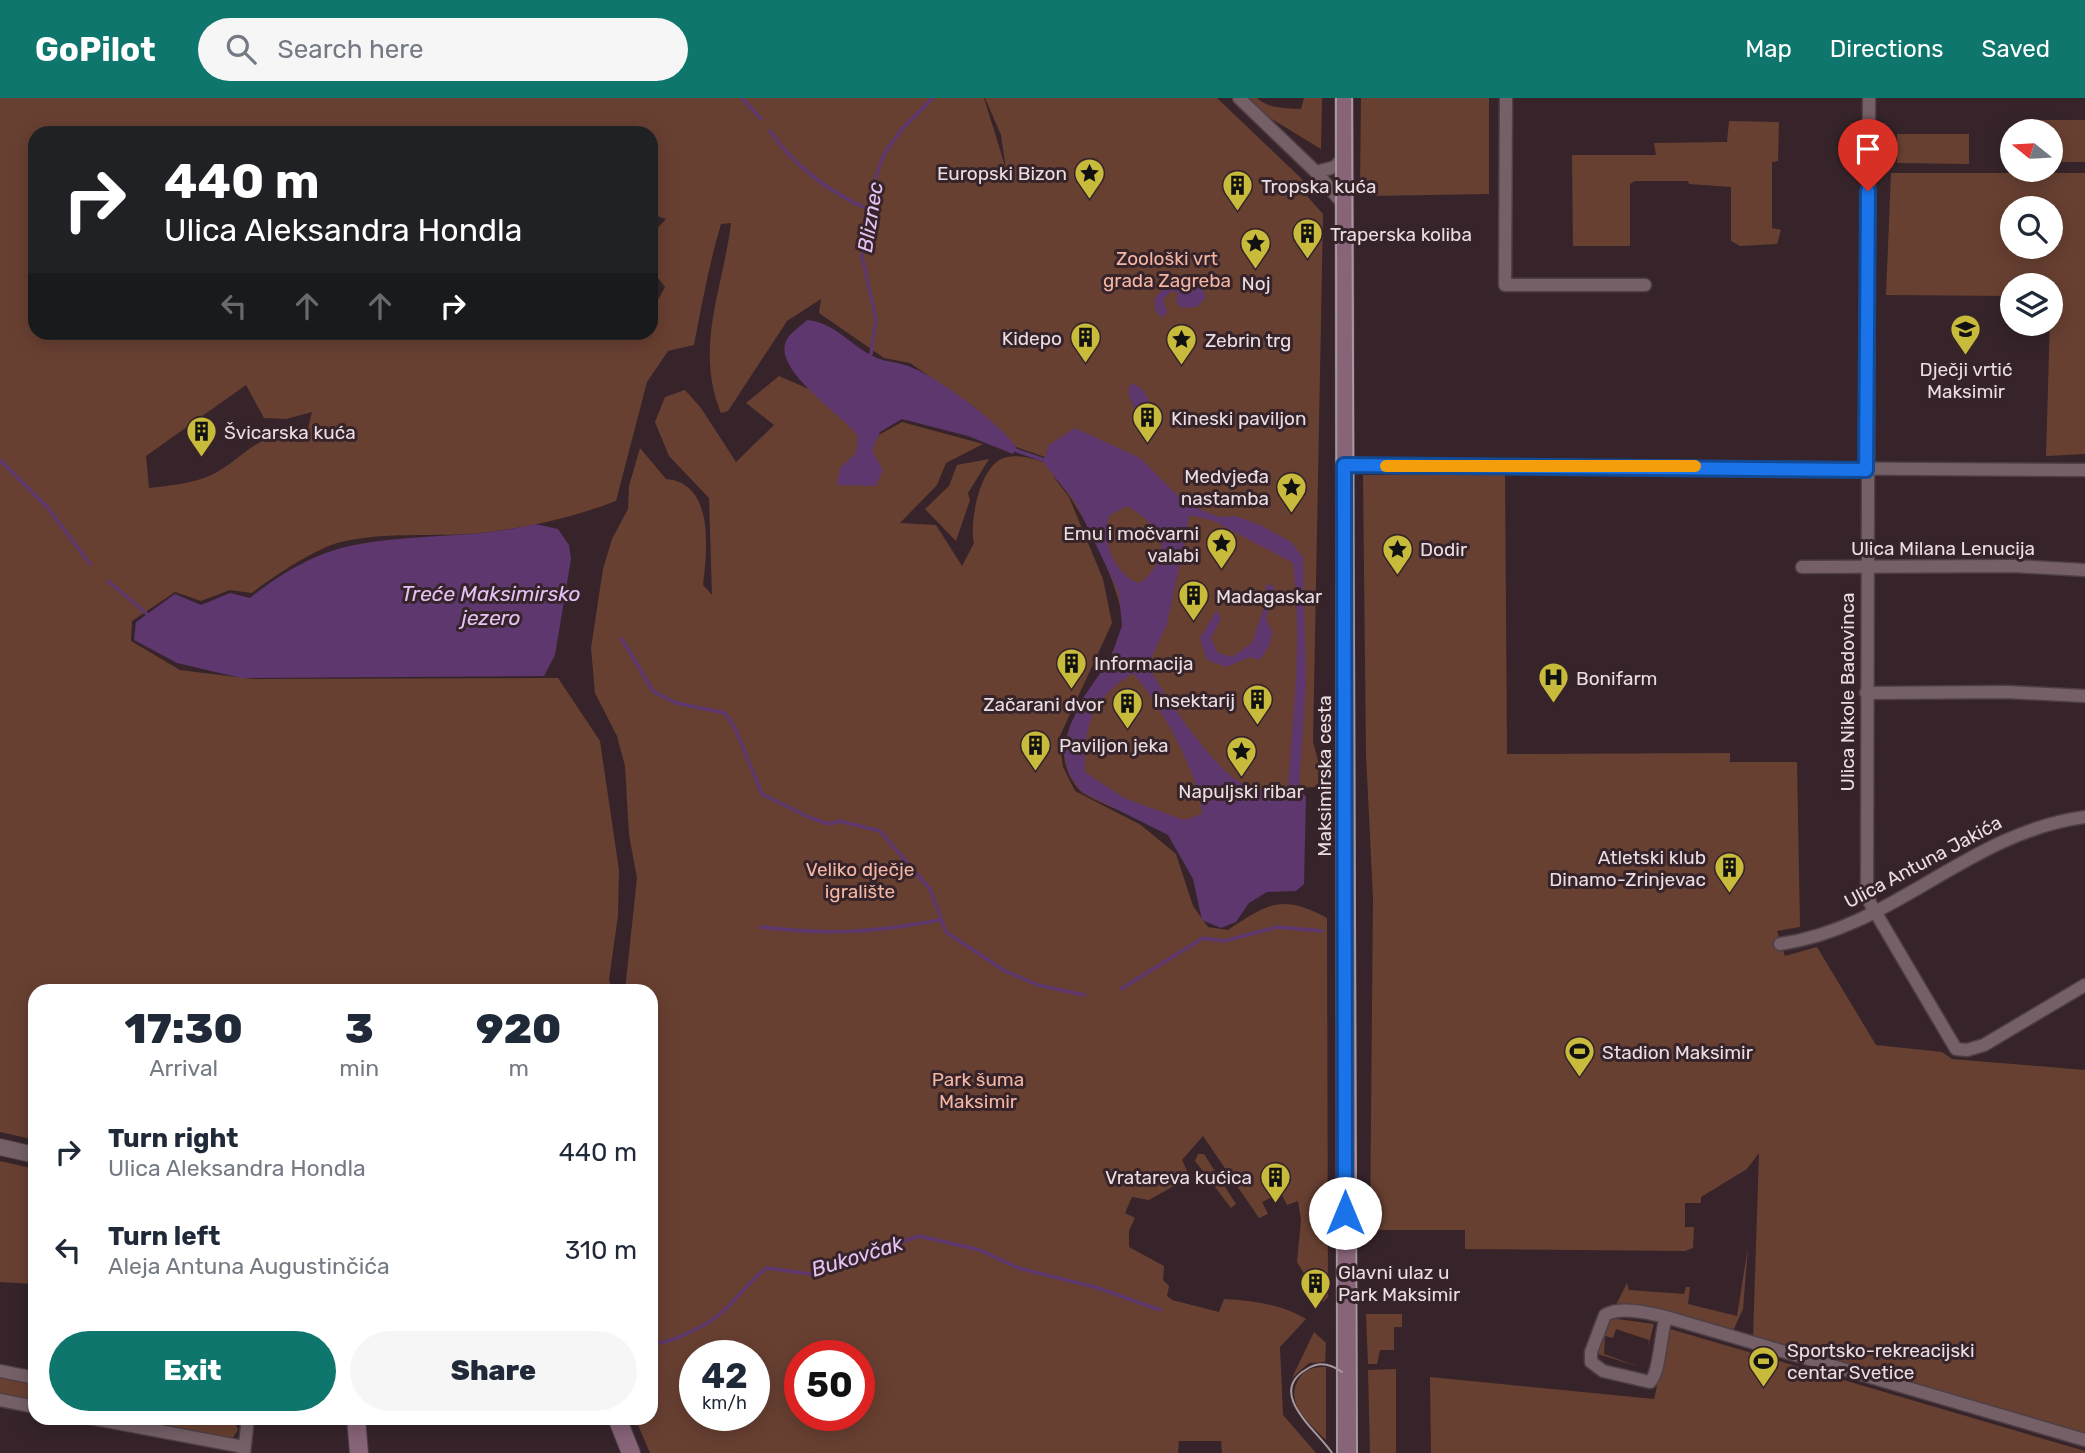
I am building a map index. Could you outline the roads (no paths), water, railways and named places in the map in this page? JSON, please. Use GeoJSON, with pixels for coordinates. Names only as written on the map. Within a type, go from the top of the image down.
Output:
{"type":"FeatureCollection","features":[{"type":"Feature","properties":{"kind":"main road","name":"Maksimirska cesta"},"geometry":{"type":"LineString","coordinates":[[1344,98],[1348,1453]]}},
{"type":"Feature","properties":{"kind":"main road"},"geometry":{"type":"LineString","coordinates":[[357,1425],[359,1453]]}},
{"type":"Feature","properties":{"kind":"main road"},"geometry":{"type":"LineString","coordinates":[[620,1425],[631,1453]]}},
{"type":"Feature","properties":{"kind":"street"},"geometry":{"type":"LineString","coordinates":[[1238,98],[1316,172],[1344,205]]}},
{"type":"Feature","properties":{"kind":"street"},"geometry":{"type":"LineString","coordinates":[[1506,98],[1505,285],[1645,285]]}},
{"type":"Feature","properties":{"kind":"street","name":"Ulica Nikole Badovinca"},"geometry":{"type":"LineString","coordinates":[[1869,98],[1867,885],[1874,912],[1952,1045],[1967,1050],[1984,1045],[2085,985]]}},
{"type":"Feature","properties":{"kind":"street"},"geometry":{"type":"LineString","coordinates":[[1316,172],[1335,167],[1343,158]]}},
{"type":"Feature","properties":{"kind":"street"},"geometry":{"type":"LineString","coordinates":[[1344,465],[2085,470]]}},
{"type":"Feature","properties":{"kind":"street","name":"Ulica Milana Lenucija"},"geometry":{"type":"LineString","coordinates":[[1802,567],[2014,566],[2085,570]]}},
{"type":"Feature","properties":{"kind":"street"},"geometry":{"type":"LineString","coordinates":[[1866,693],[2007,692],[2085,696]]}},
{"type":"Feature","properties":{"kind":"street","name":"Ulica Antuna Jakića"},"geometry":{"type":"LineString","coordinates":[[1780,944],[1814,938],[1874,912],[2002,840],[2042,825],[2085,817]]}},
{"type":"Feature","properties":{"kind":"street"},"geometry":{"type":"LineString","coordinates":[[0,1147],[28,1153]]}},
{"type":"Feature","properties":{"kind":"street"},"geometry":{"type":"LineString","coordinates":[[1666,1317],[1658,1344],[1659,1363],[1650,1382],[1603,1371],[1591,1362],[1591,1352],[1599,1328],[1608,1313],[1645,1313],[1666,1317],[2085,1440]]}},
{"type":"Feature","properties":{"kind":"street"},"geometry":{"type":"LineString","coordinates":[[0,1371],[28,1377]]}},
{"type":"Feature","properties":{"kind":"street"},"geometry":{"type":"LineString","coordinates":[[0,1401],[28,1406]]}},
{"type":"Feature","properties":{"kind":"street"},"geometry":{"type":"LineString","coordinates":[[123,1425],[244,1450],[247,1425]]}},
{"type":"Feature","properties":{"kind":"water"},"geometry":{"type":"Polygon","coordinates":[[[1170,272],[1181,282],[1200,283],[1206,297],[1197,307],[1182,308],[1176,303],[1178,293],[1171,291],[1163,300],[1167,312],[1162,318],[1155,310],[1155,298],[1165,287],[1166,276],[1170,272]]]}},
{"type":"Feature","properties":{"kind":"water"},"geometry":{"type":"Polygon","coordinates":[[[807,320],[835,330],[868,353],[920,371],[934,379],[997,426],[1016,447],[1013,454],[968,436],[902,419],[880,432],[872,450],[883,470],[876,486],[837,485],[840,468],[856,453],[858,436],[810,390],[789,364],[784,351],[787,339],[807,320]]]}},
{"type":"Feature","properties":{"kind":"water"},"geometry":{"type":"Polygon","coordinates":[[[1133,383],[1146,395],[1152,410],[1154,423],[1143,428],[1129,396],[1129,388],[1133,383]]]}},
{"type":"Feature","properties":{"kind":"water"},"geometry":{"type":"Polygon","coordinates":[[[1075,428],[1140,458],[1186,504],[1219,517],[1236,516],[1260,525],[1291,542],[1303,557],[1306,684],[1299,786],[1288,786],[1297,647],[1293,563],[1214,521],[1190,515],[1167,624],[1148,665],[1188,727],[1225,771],[1236,780],[1262,791],[1295,791],[1306,797],[1304,884],[1296,891],[1267,892],[1249,903],[1236,922],[1221,928],[1202,920],[1193,879],[1168,835],[1082,792],[1069,774],[1064,753],[1070,726],[1083,698],[1110,659],[1122,626],[1119,593],[1076,503],[1043,462],[1049,445],[1075,428]],[[1127,506],[1109,516],[1108,545],[1122,571],[1138,583],[1149,575],[1160,558],[1161,540],[1144,518],[1127,506]],[[1133,673],[1108,693],[1093,714],[1086,740],[1085,772],[1124,798],[1184,820],[1202,814],[1194,779],[1177,740],[1133,673]]]}},
{"type":"Feature","properties":{"kind":"water","name":"Treće Maksimirsko jezero"},"geometry":{"type":"Polygon","coordinates":[[[535,524],[558,529],[569,545],[571,559],[555,655],[544,676],[241,678],[177,663],[134,640],[136,622],[175,594],[201,605],[230,593],[250,598],[299,565],[340,548],[377,541],[490,532],[535,524]]]}},
{"type":"Feature","properties":{"kind":"water"},"geometry":{"type":"Polygon","coordinates":[[[1270,584],[1275,589],[1266,619],[1272,632],[1270,644],[1260,660],[1250,657],[1226,667],[1207,660],[1200,638],[1217,610],[1221,619],[1211,638],[1218,653],[1232,657],[1252,643],[1268,595],[1265,586],[1270,584]]]}},
{"type":"Feature","properties":{"kind":"waterway"},"geometry":{"type":"LineString","coordinates":[[742,98],[761,119]]}},
{"type":"Feature","properties":{"kind":"waterway","name":"Bliznec"},"geometry":{"type":"LineString","coordinates":[[871,354],[876,320],[862,256],[874,182],[884,154],[902,129],[933,98]]}},
{"type":"Feature","properties":{"kind":"waterway"},"geometry":{"type":"LineString","coordinates":[[770,131],[813,177],[868,209]]}},
{"type":"Feature","properties":{"kind":"waterway"},"geometry":{"type":"LineString","coordinates":[[1015,450],[1044,460]]}},
{"type":"Feature","properties":{"kind":"waterway"},"geometry":{"type":"LineString","coordinates":[[0,460],[47,507],[90,564]]}},
{"type":"Feature","properties":{"kind":"waterway"},"geometry":{"type":"LineString","coordinates":[[108,581],[147,614]]}},
{"type":"Feature","properties":{"kind":"waterway"},"geometry":{"type":"LineString","coordinates":[[622,639],[653,691],[676,703],[725,713],[735,728],[762,794],[829,824],[839,821],[880,831],[930,889],[946,932],[1005,971],[1038,985],[1084,995]]}},
{"type":"Feature","properties":{"kind":"waterway"},"geometry":{"type":"LineString","coordinates":[[761,927],[850,931],[892,928],[939,920]]}},
{"type":"Feature","properties":{"kind":"waterway"},"geometry":{"type":"LineString","coordinates":[[1121,989],[1203,938],[1224,941],[1277,927],[1322,931]]}},
{"type":"Feature","properties":{"kind":"waterway","name":"Bukovčak"},"geometry":{"type":"LineString","coordinates":[[658,1343],[676,1338],[714,1319],[767,1268],[811,1274],[919,1236],[980,1250],[1018,1268],[1095,1287],[1160,1310]]}},
{"type":"Feature","properties":{"kind":"tram line"},"geometry":{"type":"LineString","coordinates":[[1336,98],[1337,1453]]}},
{"type":"Feature","properties":{"kind":"tram line"},"geometry":{"type":"LineString","coordinates":[[1352,98],[1357,1453]]}},
{"type":"Feature","properties":{"kind":"tram line"},"geometry":{"type":"LineString","coordinates":[[1332,1453],[1298,1412],[1291,1389],[1295,1379],[1316,1365],[1329,1365],[1342,1372]]}},
{"type":"Feature","properties":{"kind":"place","name":"Europski Bizon"},"geometry":{"type":"Point","coordinates":[1090,200]}},
{"type":"Feature","properties":{"kind":"place","name":"Tropska kuća"},"geometry":{"type":"Point","coordinates":[1238,213]}},
{"type":"Feature","properties":{"kind":"place","name":"Traperska koliba"},"geometry":{"type":"Point","coordinates":[1307,261]}},
{"type":"Feature","properties":{"kind":"place","name":"Noj"},"geometry":{"type":"Point","coordinates":[1256,271]}},
{"type":"Feature","properties":{"kind":"place","name":"Dječji vrtić Maksimir"},"geometry":{"type":"Point","coordinates":[1966,357]}},
{"type":"Feature","properties":{"kind":"place","name":"Kidepo"},"geometry":{"type":"Point","coordinates":[1085,365]}},
{"type":"Feature","properties":{"kind":"place","name":"Zebrin trg"},"geometry":{"type":"Point","coordinates":[1182,367]}},
{"type":"Feature","properties":{"kind":"place","name":"Kineski paviljon"},"geometry":{"type":"Point","coordinates":[1148,445]}},
{"type":"Feature","properties":{"kind":"place","name":"Švicarska kuća"},"geometry":{"type":"Point","coordinates":[201,459]}},
{"type":"Feature","properties":{"kind":"place","name":"Medvjeđa nastamba"},"geometry":{"type":"Point","coordinates":[1292,514]}},
{"type":"Feature","properties":{"kind":"place","name":"Emu i močvarni valabi"},"geometry":{"type":"Point","coordinates":[1222,571]}},
{"type":"Feature","properties":{"kind":"place","name":"Dodir"},"geometry":{"type":"Point","coordinates":[1397,576]}},
{"type":"Feature","properties":{"kind":"place","name":"Madagaskar"},"geometry":{"type":"Point","coordinates":[1193,623]}},
{"type":"Feature","properties":{"kind":"place","name":"Informacija"},"geometry":{"type":"Point","coordinates":[1071,690]}},
{"type":"Feature","properties":{"kind":"place","name":"Bonifarm"},"geometry":{"type":"Point","coordinates":[1553,705]}},
{"type":"Feature","properties":{"kind":"place","name":"Insektarij"},"geometry":{"type":"Point","coordinates":[1258,727]}},
{"type":"Feature","properties":{"kind":"place","name":"Začarani dvor"},"geometry":{"type":"Point","coordinates":[1127,731]}},
{"type":"Feature","properties":{"kind":"place","name":"Paviljon jeka"},"geometry":{"type":"Point","coordinates":[1036,772]}},
{"type":"Feature","properties":{"kind":"place","name":"Napuljski ribar"},"geometry":{"type":"Point","coordinates":[1241,779]}},
{"type":"Feature","properties":{"kind":"place","name":"Atletski klub Dinamo-Zrinjevac"},"geometry":{"type":"Point","coordinates":[1729,895]}},
{"type":"Feature","properties":{"kind":"place","name":"Stadion Maksimir"},"geometry":{"type":"Point","coordinates":[1579,1079]}},
{"type":"Feature","properties":{"kind":"place","name":"Vratareva kućica"},"geometry":{"type":"Point","coordinates":[1275,1204]}},
{"type":"Feature","properties":{"kind":"place","name":"Glavni ulaz u Park Maksimir"},"geometry":{"type":"Point","coordinates":[1315,1310]}},
{"type":"Feature","properties":{"kind":"place","name":"Sportsko-rekreacijski centar Svetice"},"geometry":{"type":"Point","coordinates":[1764,1388]}},
{"type":"Feature","properties":{"kind":"park label","name":"Zoološki vrt grada Zagreba"},"geometry":{"type":"Point","coordinates":[1167,269]}},
{"type":"Feature","properties":{"kind":"park label","name":"Veliko dječje igralište"},"geometry":{"type":"Point","coordinates":[860,880]}},
{"type":"Feature","properties":{"kind":"park label","name":"Park šuma Maksimir"},"geometry":{"type":"Point","coordinates":[978,1090]}}]}
